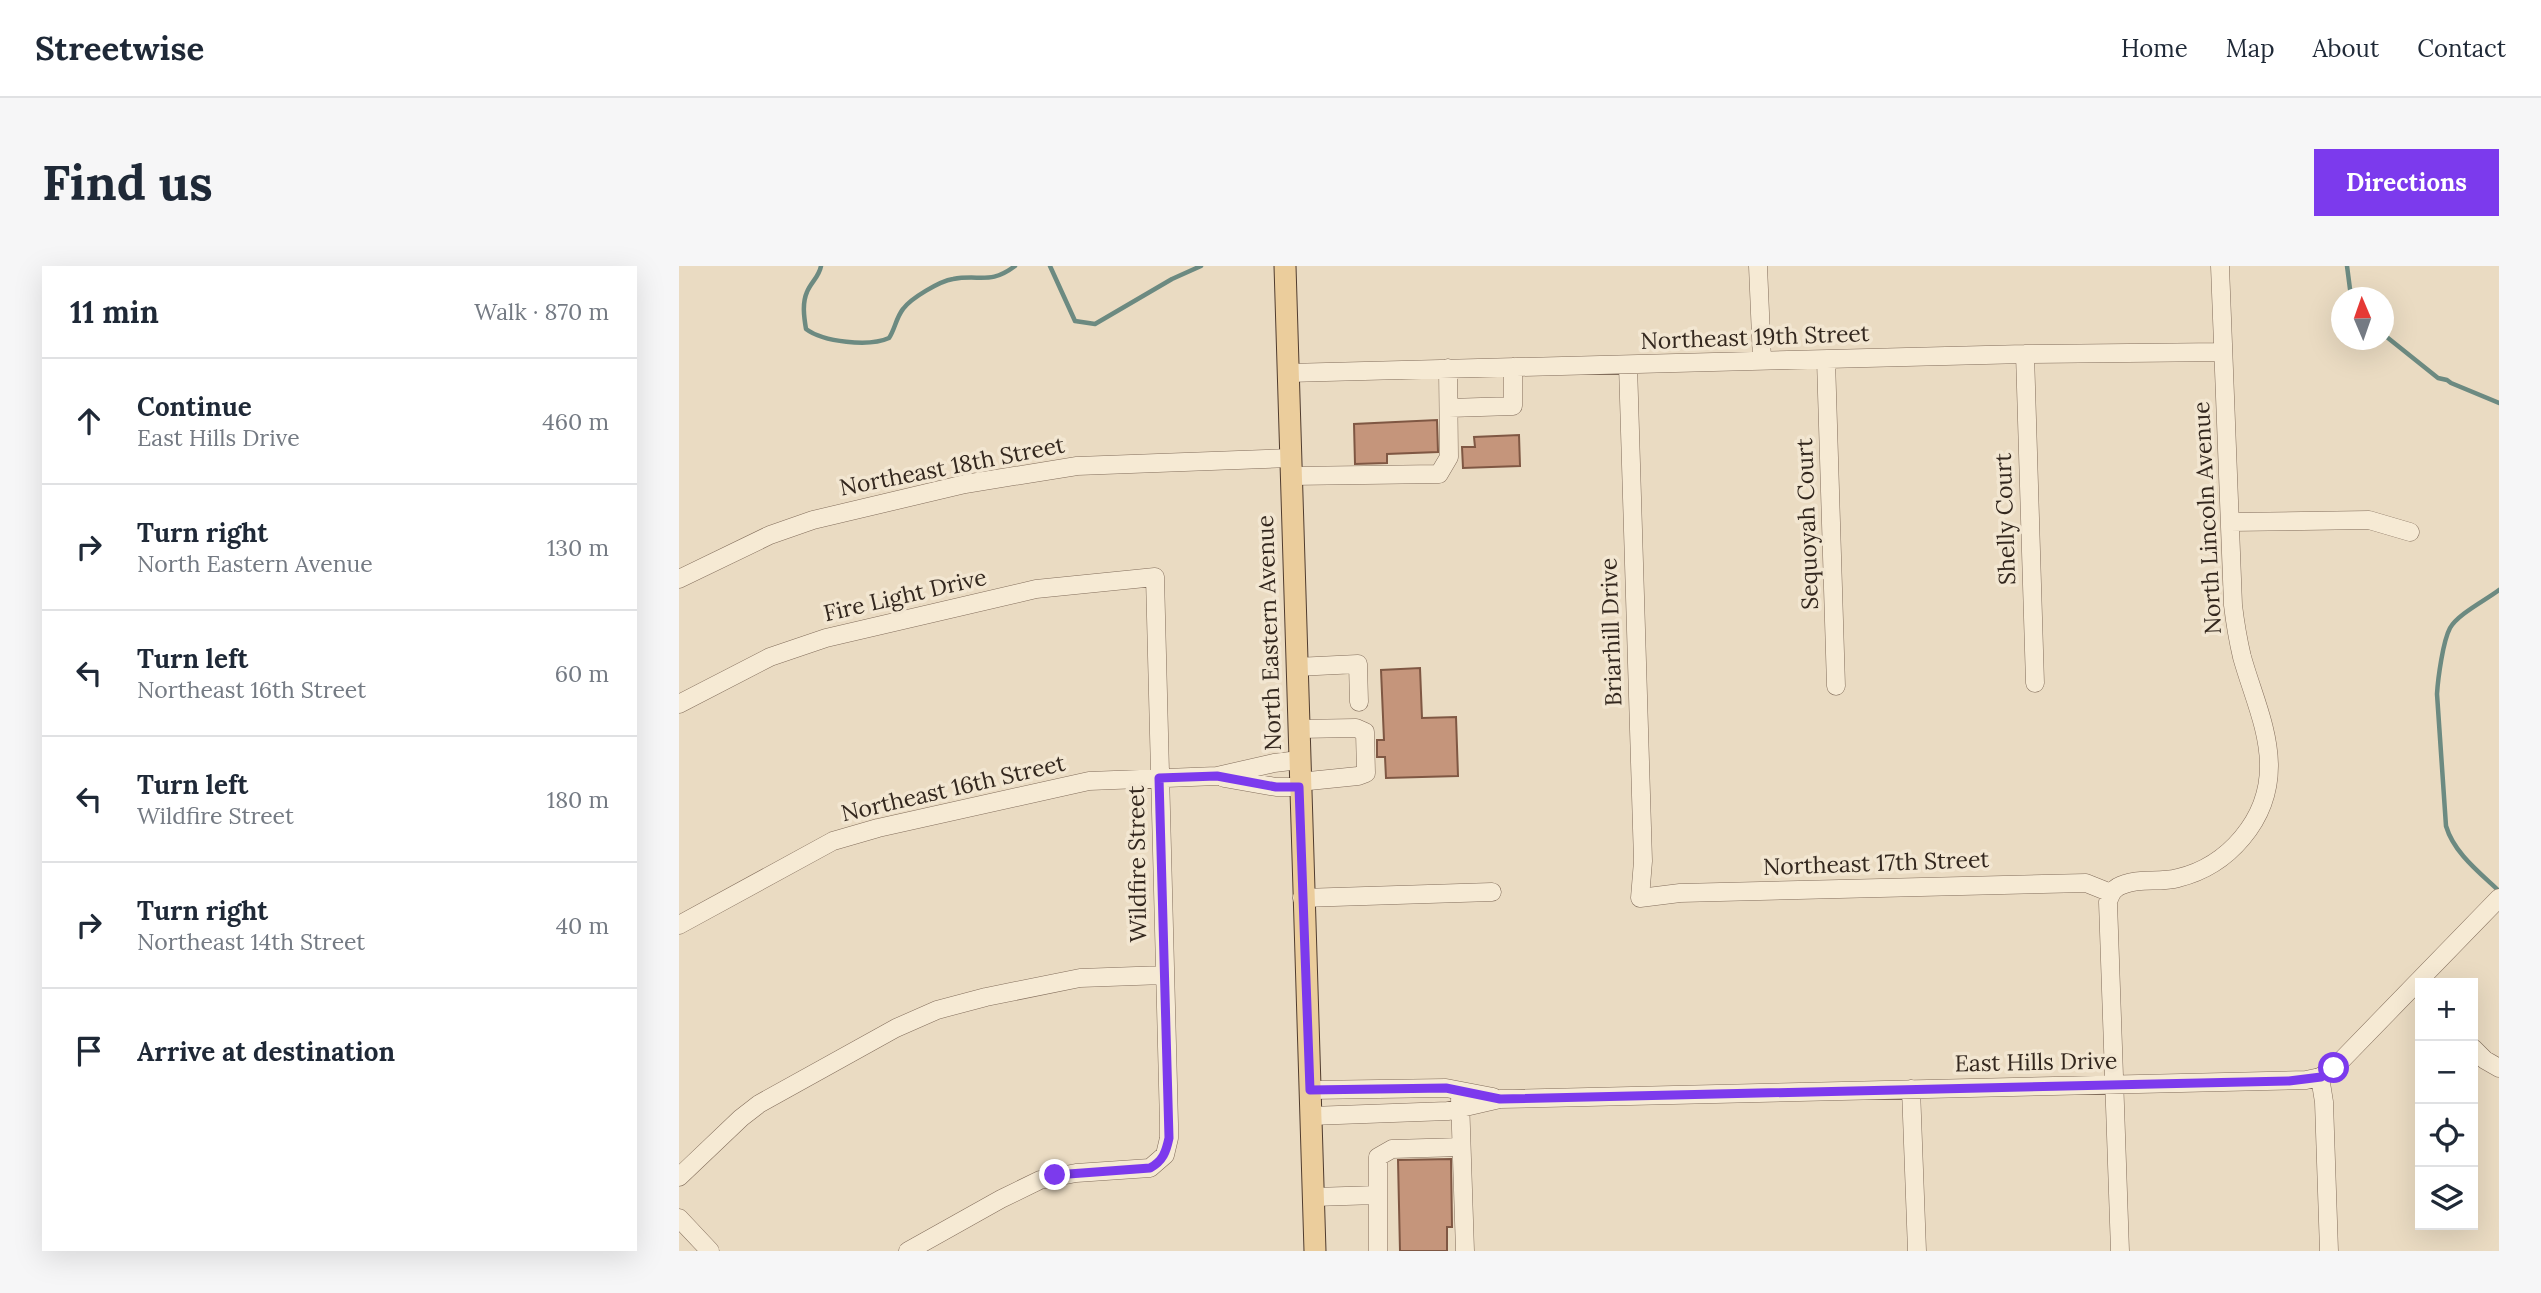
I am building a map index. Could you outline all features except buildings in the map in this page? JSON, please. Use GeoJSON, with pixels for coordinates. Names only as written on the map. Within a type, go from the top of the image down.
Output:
{"type":"FeatureCollection","features":[{"type":"Feature","properties":{"kind":"main road","name":"North Eastern Avenue"},"geometry":{"type":"LineString","coordinates":[[1285,266],[1302,898],[1315,1251]]}},
{"type":"Feature","properties":{"kind":"street","name":"North Lincoln Avenue"},"geometry":{"type":"LineString","coordinates":[[2111,893],[2123,884],[2179,878],[2215,863],[2249,830],[2269,780],[2268,747],[2237,632],[2230,571],[2220,266]]}},
{"type":"Feature","properties":{"kind":"street"},"geometry":{"type":"LineString","coordinates":[[1758,267],[1762,360]]}},
{"type":"Feature","properties":{"kind":"street","name":"Northeast 19th Street"},"geometry":{"type":"LineString","coordinates":[[1288,373],[2025,354],[2223,352]]}},
{"type":"Feature","properties":{"kind":"street","name":"Shelly Court"},"geometry":{"type":"LineString","coordinates":[[2025,354],[2035,683]]}},
{"type":"Feature","properties":{"kind":"street","name":"Sequoyah Court"},"geometry":{"type":"LineString","coordinates":[[1826,360],[1836,686]]}},
{"type":"Feature","properties":{"kind":"street","name":"Briarhill Drive"},"geometry":{"type":"LineString","coordinates":[[1628,365],[1643,861],[1640,898]]}},
{"type":"Feature","properties":{"kind":"street"},"geometry":{"type":"LineString","coordinates":[[1448,368],[1449,408],[1513,406],[1513,367]]}},
{"type":"Feature","properties":{"kind":"street","name":"Northeast 18th Street"},"geometry":{"type":"LineString","coordinates":[[679,579],[770,535],[813,520],[965,484],[1077,466],[1291,467],[1439,474],[1450,457],[1449,408]]}},
{"type":"Feature","properties":{"kind":"street"},"geometry":{"type":"LineString","coordinates":[[2229,522],[2369,520],[2410,532]]}},
{"type":"Feature","properties":{"kind":"street","name":"Fire Light Drive"},"geometry":{"type":"LineString","coordinates":[[679,704],[770,657],[826,638],[1036,589],[1155,578]]}},
{"type":"Feature","properties":{"kind":"street","name":"Wildfire Street"},"geometry":{"type":"LineString","coordinates":[[908,1251],[1040,1180],[1076,1173],[1150,1168],[1162,1159],[1167,1148],[1169,1138],[1155,578]]}},
{"type":"Feature","properties":{"kind":"street"},"geometry":{"type":"LineString","coordinates":[[1296,667],[1358,664],[1359,702]]}},
{"type":"Feature","properties":{"kind":"street","name":"Northeast 16th Street"},"geometry":{"type":"LineString","coordinates":[[1217,776],[1276,787],[1366,773],[1365,732],[1356,728],[1298,729]]}},
{"type":"Feature","properties":{"kind":"street","name":"Northeast 16th Street"},"geometry":{"type":"LineString","coordinates":[[679,925],[833,841],[853,835],[1089,780],[1217,776],[1274,762],[1299,760]]}},
{"type":"Feature","properties":{"kind":"street","name":"Northeast 17th Street"},"geometry":{"type":"LineString","coordinates":[[1640,898],[1680,893],[2086,883],[2111,893]]}},
{"type":"Feature","properties":{"kind":"street"},"geometry":{"type":"LineString","coordinates":[[1302,898],[1492,892]]}},
{"type":"Feature","properties":{"kind":"street"},"geometry":{"type":"LineString","coordinates":[[2111,893],[2107,912],[2116,1085],[2120,1251]]}},
{"type":"Feature","properties":{"kind":"street"},"geometry":{"type":"LineString","coordinates":[[2426,978],[2499,898]]}},
{"type":"Feature","properties":{"kind":"street"},"geometry":{"type":"LineString","coordinates":[[679,1177],[759,1104],[896,1028],[937,1010],[1080,978],[1164,975]]}},
{"type":"Feature","properties":{"kind":"street"},"geometry":{"type":"LineString","coordinates":[[2329,1251],[2321,1077],[2344,1059],[2415,991]]}},
{"type":"Feature","properties":{"kind":"street"},"geometry":{"type":"LineString","coordinates":[[2478,1053],[2499,1068]]}},
{"type":"Feature","properties":{"kind":"street","name":"East Hills Drive"},"geometry":{"type":"LineString","coordinates":[[1311,1116],[1448,1111],[1460,1100],[2289,1081],[2321,1077]]}},
{"type":"Feature","properties":{"kind":"street","name":"East Hills Drive"},"geometry":{"type":"LineString","coordinates":[[1310,1090],[1446,1088],[1460,1100]]}},
{"type":"Feature","properties":{"kind":"street"},"geometry":{"type":"LineString","coordinates":[[1911,1089],[1917,1251]]}},
{"type":"Feature","properties":{"kind":"street"},"geometry":{"type":"LineString","coordinates":[[1460,1100],[1465,1251]]}},
{"type":"Feature","properties":{"kind":"street"},"geometry":{"type":"LineString","coordinates":[[1378,1251],[1378,1157],[1392,1149],[1461,1147]]}},
{"type":"Feature","properties":{"kind":"street"},"geometry":{"type":"LineString","coordinates":[[1314,1197],[1377,1195]]}},
{"type":"Feature","properties":{"kind":"street"},"geometry":{"type":"LineString","coordinates":[[679,1218],[710,1251]]}},
{"type":"Feature","properties":{"kind":"waterway"},"geometry":{"type":"LineString","coordinates":[[821,266],[805,296],[806,329],[834,340],[858,343],[889,338],[903,309],[934,286],[953,279],[992,277],[1015,266]]}},
{"type":"Feature","properties":{"kind":"waterway"},"geometry":{"type":"LineString","coordinates":[[1050,266],[1075,321],[1095,324],[1172,279],[1201,266]]}},
{"type":"Feature","properties":{"kind":"waterway"},"geometry":{"type":"LineString","coordinates":[[2347,266],[2350,287]]}},
{"type":"Feature","properties":{"kind":"waterway"},"geometry":{"type":"LineString","coordinates":[[2394,343],[2438,378],[2499,403]]}},
{"type":"Feature","properties":{"kind":"waterway"},"geometry":{"type":"LineString","coordinates":[[2499,590],[2466,612],[2450,628],[2443,650],[2437,694],[2446,826],[2461,853],[2499,891]]}},
{"type":"Feature","properties":{"kind":"route"},"geometry":{"type":"LineString","coordinates":[[1055,1175],[1150,1168],[1162,1159],[1167,1148],[1169,1138],[1159,778],[1217,776],[1276,787],[1299,787],[1310,1090],[1446,1088],[1500,1099],[2289,1081],[2321,1077],[2334,1068]]}}]}
